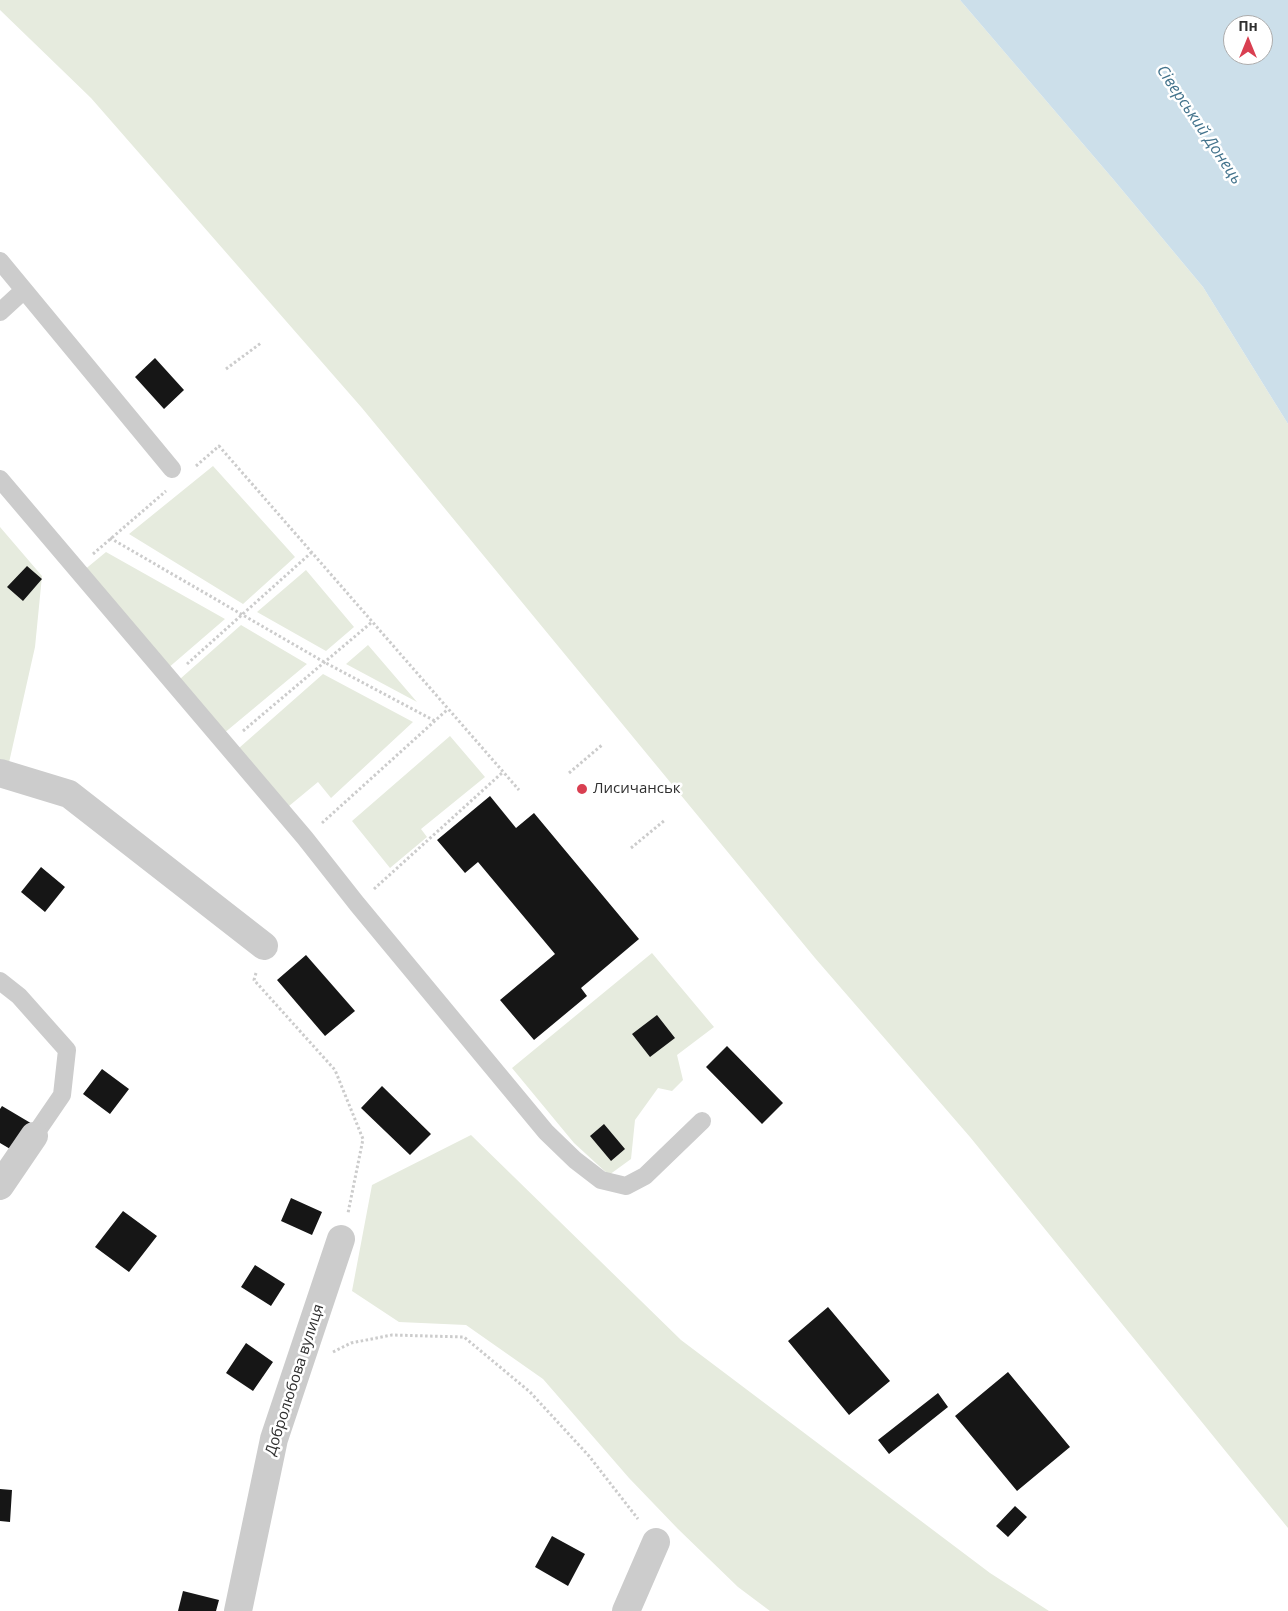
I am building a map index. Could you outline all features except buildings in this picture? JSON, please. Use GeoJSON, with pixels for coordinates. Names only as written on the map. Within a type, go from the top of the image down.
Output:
{"type":"FeatureCollection","features":[{"type":"Feature","properties":{"kind":"street"},"geometry":{"type":"LineString","coordinates":[[0,774],[69,794],[264,946]]}},
{"type":"Feature","properties":{"kind":"street"},"geometry":{"type":"LineString","coordinates":[[0,1186],[34,1136]]}},
{"type":"Feature","properties":{"kind":"street","name":"Добролюбова вулиця"},"geometry":{"type":"LineString","coordinates":[[238,1611],[274,1439],[341,1239]]}},
{"type":"Feature","properties":{"kind":"street"},"geometry":{"type":"LineString","coordinates":[[626,1611],[656,1542]]}},
{"type":"Feature","properties":{"kind":"lane"},"geometry":{"type":"LineString","coordinates":[[0,261],[172,469]]}},
{"type":"Feature","properties":{"kind":"lane"},"geometry":{"type":"LineString","coordinates":[[0,312],[24,290]]}},
{"type":"Feature","properties":{"kind":"lane"},"geometry":{"type":"LineString","coordinates":[[0,478],[75,569],[305,838],[357,904],[546,1132],[576,1160],[601,1180],[626,1186],[645,1176],[702,1121]]}},
{"type":"Feature","properties":{"kind":"lane"},"geometry":{"type":"LineString","coordinates":[[0,981],[19,996],[67,1050],[62,1095],[34,1136]]}},
{"type":"Feature","properties":{"kind":"path"},"geometry":{"type":"LineString","coordinates":[[226,369],[261,343]]}},
{"type":"Feature","properties":{"kind":"path"},"geometry":{"type":"LineString","coordinates":[[190,471],[219,446],[519,790]]}},
{"type":"Feature","properties":{"kind":"path"},"geometry":{"type":"LineString","coordinates":[[75,569],[168,489]]}},
{"type":"Feature","properties":{"kind":"path"},"geometry":{"type":"LineString","coordinates":[[110,538],[324,662],[435,722]]}},
{"type":"Feature","properties":{"kind":"path"},"geometry":{"type":"LineString","coordinates":[[169,679],[312,552]]}},
{"type":"Feature","properties":{"kind":"path"},"geometry":{"type":"LineString","coordinates":[[226,746],[372,622]]}},
{"type":"Feature","properties":{"kind":"path"},"geometry":{"type":"LineString","coordinates":[[305,838],[448,709]]}},
{"type":"Feature","properties":{"kind":"path"},"geometry":{"type":"LineString","coordinates":[[568,773],[602,745]]}},
{"type":"Feature","properties":{"kind":"path"},"geometry":{"type":"LineString","coordinates":[[357,904],[503,772]]}},
{"type":"Feature","properties":{"kind":"path"},"geometry":{"type":"LineString","coordinates":[[630,848],[665,820]]}},
{"type":"Feature","properties":{"kind":"path"},"geometry":{"type":"LineString","coordinates":[[264,946],[254,980],[335,1070],[363,1139],[352,1201],[341,1239]]}},
{"type":"Feature","properties":{"kind":"path"},"geometry":{"type":"LineString","coordinates":[[297,1370],[351,1344],[392,1335],[464,1338],[530,1392],[589,1456],[656,1542]]}},
{"type":"Feature","properties":{"kind":"shaded area"},"geometry":{"type":"Polygon","coordinates":[[[0,0],[960,0],[1113,179],[1203,287],[1288,424],[1288,1528],[970,1137],[815,958],[362,408],[91,98],[0,10],[0,0]]]}},
{"type":"Feature","properties":{"kind":"shaded area"},"geometry":{"type":"Polygon","coordinates":[[[213,466],[295,557],[243,604],[129,534],[213,466]]]}},
{"type":"Feature","properties":{"kind":"shaded area"},"geometry":{"type":"Polygon","coordinates":[[[0,527],[42,576],[35,647],[8,767],[0,764],[0,527]]]}},
{"type":"Feature","properties":{"kind":"shaded area"},"geometry":{"type":"Polygon","coordinates":[[[106,552],[225,619],[167,669],[83,571],[106,552]]]}},
{"type":"Feature","properties":{"kind":"shaded area"},"geometry":{"type":"Polygon","coordinates":[[[306,570],[354,627],[326,651],[257,612],[306,570]]]}},
{"type":"Feature","properties":{"kind":"shaded area"},"geometry":{"type":"Polygon","coordinates":[[[241,625],[307,664],[223,734],[180,679],[241,625]]]}},
{"type":"Feature","properties":{"kind":"shaded area"},"geometry":{"type":"Polygon","coordinates":[[[368,645],[417,702],[346,664],[368,645]]]}},
{"type":"Feature","properties":{"kind":"shaded area"},"geometry":{"type":"Polygon","coordinates":[[[323,674],[413,722],[331,798],[318,782],[289,806],[239,748],[323,674]]]}},
{"type":"Feature","properties":{"kind":"shaded area"},"geometry":{"type":"Polygon","coordinates":[[[450,736],[485,777],[421,829],[427,837],[390,868],[352,821],[450,736]]]}},
{"type":"Feature","properties":{"kind":"shaded area"},"geometry":{"type":"Polygon","coordinates":[[[652,953],[714,1027],[677,1055],[683,1080],[672,1091],[658,1088],[635,1120],[631,1159],[609,1175],[574,1143],[512,1068],[652,953]]]}},
{"type":"Feature","properties":{"kind":"shaded area"},"geometry":{"type":"Polygon","coordinates":[[[471,1135],[681,1340],[990,1573],[1049,1611],[770,1611],[738,1587],[678,1529],[629,1478],[543,1379],[466,1325],[399,1322],[352,1291],[372,1185],[471,1135]]]}},
{"type":"Feature","properties":{"kind":"water","name":"Сіверський Донець"},"geometry":{"type":"Polygon","coordinates":[[[960,0],[1288,0],[1288,424],[1203,287],[960,0]]]}},
{"type":"Feature","properties":{"kind":"place","name":"Лисичанськ"},"geometry":{"type":"Point","coordinates":[582,789]}}]}
